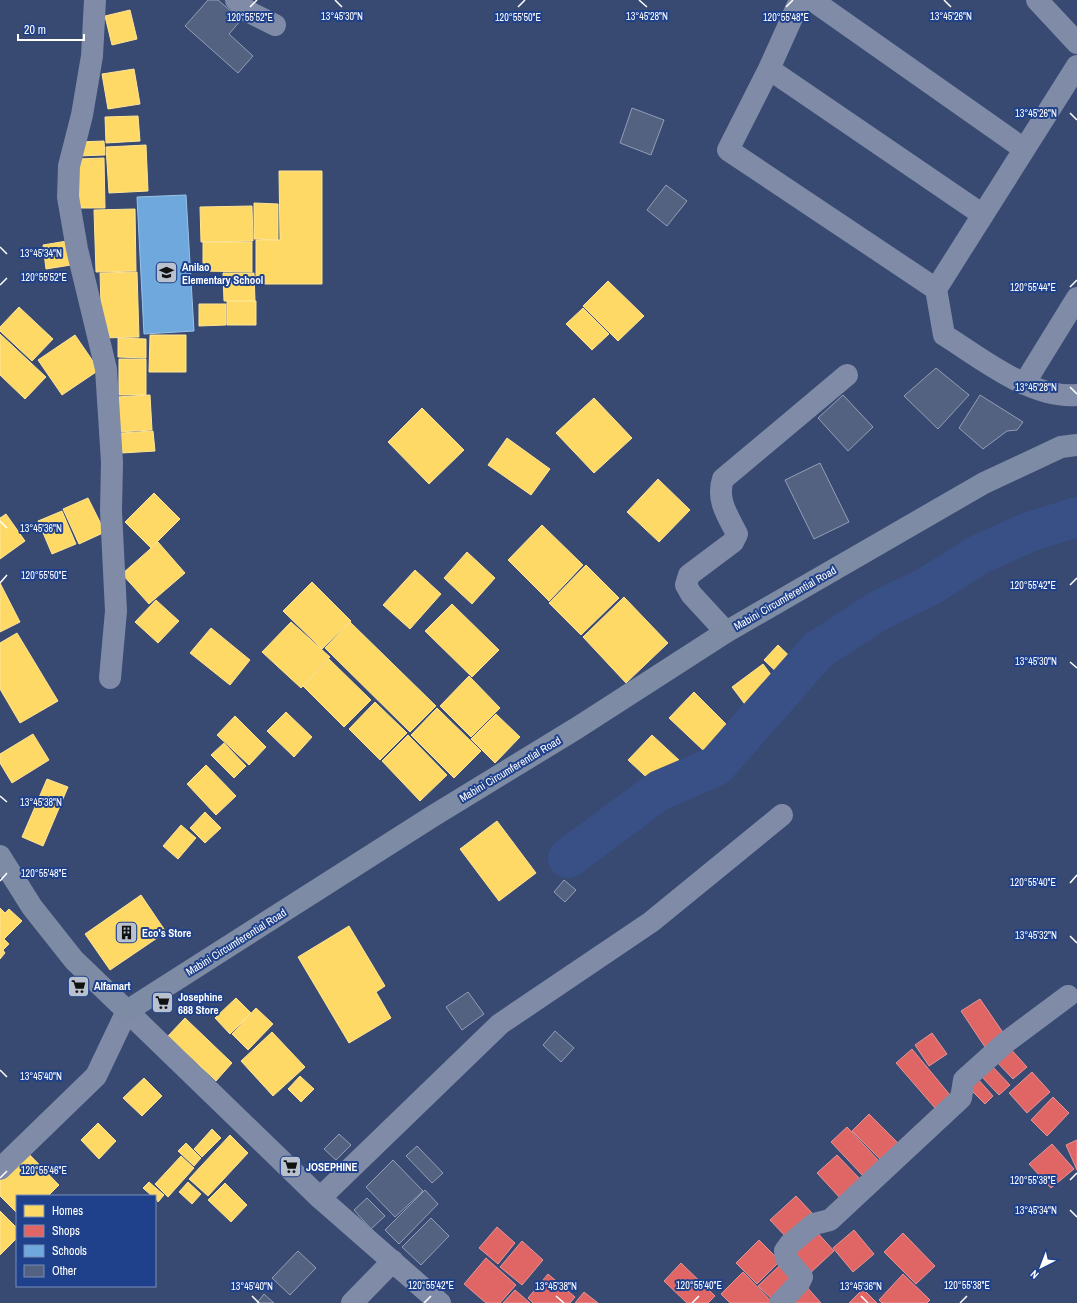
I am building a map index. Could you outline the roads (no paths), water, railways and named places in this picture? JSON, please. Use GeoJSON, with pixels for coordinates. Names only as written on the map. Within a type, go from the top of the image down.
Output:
{"type":"FeatureCollection","features":[{"type":"Feature","properties":{"kind":"main road","name":"Mabini Circumferential Road"},"geometry":{"type":"LineString","coordinates":[[127,1011],[726,632],[984,483],[1061,447],[1077,445]]}},
{"type":"Feature","properties":{"kind":"main road"},"geometry":{"type":"LineString","coordinates":[[2,864],[32,907],[74,960],[127,1011]]}},
{"type":"Feature","properties":{"kind":"street"},"geometry":{"type":"LineString","coordinates":[[95,0],[92,56],[82,115],[69,166],[68,197],[77,249],[106,369],[112,462],[111,512],[116,611],[110,678]]}},
{"type":"Feature","properties":{"kind":"street"},"geometry":{"type":"LineString","coordinates":[[236,0],[249,12],[275,25]]}},
{"type":"Feature","properties":{"kind":"street"},"geometry":{"type":"LineString","coordinates":[[800,0],[769,69],[728,150],[936,289]]}},
{"type":"Feature","properties":{"kind":"street"},"geometry":{"type":"LineString","coordinates":[[812,0],[1024,149]]}},
{"type":"Feature","properties":{"kind":"street"},"geometry":{"type":"LineString","coordinates":[[1037,0],[1077,43]]}},
{"type":"Feature","properties":{"kind":"street"},"geometry":{"type":"LineString","coordinates":[[1077,66],[936,289],[944,335],[1024,384],[1064,396],[1077,395]]}},
{"type":"Feature","properties":{"kind":"street"},"geometry":{"type":"LineString","coordinates":[[769,69],[983,215]]}},
{"type":"Feature","properties":{"kind":"street"},"geometry":{"type":"LineString","coordinates":[[1024,384],[1077,298]]}},
{"type":"Feature","properties":{"kind":"street"},"geometry":{"type":"LineString","coordinates":[[726,632],[691,594],[686,585],[689,575],[733,542],[737,534],[721,500],[720,490],[723,479],[847,375]]}},
{"type":"Feature","properties":{"kind":"street"},"geometry":{"type":"LineString","coordinates":[[320,1198],[500,1024],[651,922],[782,815]]}},
{"type":"Feature","properties":{"kind":"street"},"geometry":{"type":"LineString","coordinates":[[780,1303],[799,1283],[802,1277],[786,1258],[785,1251],[790,1244],[814,1224],[830,1220],[961,1098],[964,1080],[1005,1043],[1068,996]]}},
{"type":"Feature","properties":{"kind":"street"},"geometry":{"type":"LineString","coordinates":[[0,1169],[96,1076],[127,1011],[320,1198],[440,1303]]}},
{"type":"Feature","properties":{"kind":"street"},"geometry":{"type":"LineString","coordinates":[[352,1303],[393,1261]]}},
{"type":"Feature","properties":{"kind":"waterway"},"geometry":{"type":"LineString","coordinates":[[568,858],[660,790],[716,766],[818,650],[878,611],[929,586],[978,555],[1029,532],[1077,517]]}},
{"type":"Feature","properties":{"kind":"place","name":"Anilao Elementary School"},"geometry":{"type":"Point","coordinates":[166,273]}},
{"type":"Feature","properties":{"kind":"place","name":"Eco's Store"},"geometry":{"type":"Point","coordinates":[126,933]}},
{"type":"Feature","properties":{"kind":"place","name":"Alfamart"},"geometry":{"type":"Point","coordinates":[78,986]}},
{"type":"Feature","properties":{"kind":"place","name":"Josephine 688 Store"},"geometry":{"type":"Point","coordinates":[163,1003]}},
{"type":"Feature","properties":{"kind":"place","name":"JOSEPHINE"},"geometry":{"type":"Point","coordinates":[290,1167]}}]}
